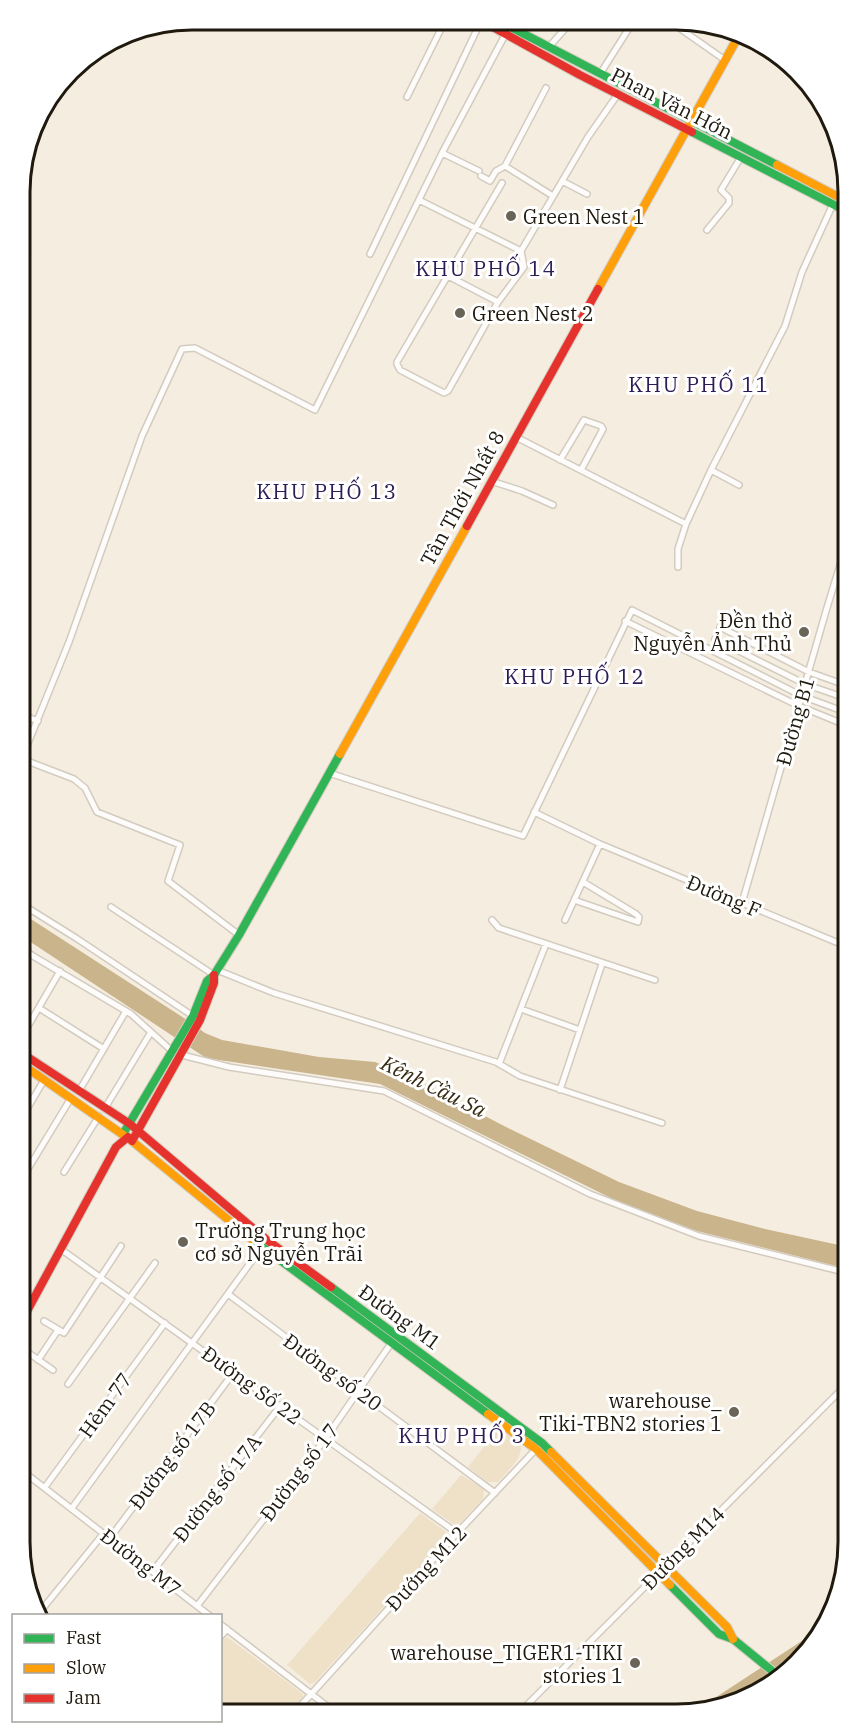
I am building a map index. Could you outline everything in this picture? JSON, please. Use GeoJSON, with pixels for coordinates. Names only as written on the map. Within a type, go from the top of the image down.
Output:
{"type":"FeatureCollection","features":[{"type":"Feature","properties":{"kind":"street"},"geometry":{"type":"LineString","coordinates":[[407,97],[440,30]]}},
{"type":"Feature","properties":{"kind":"street"},"geometry":{"type":"LineString","coordinates":[[370,254],[478,30]]}},
{"type":"Feature","properties":{"kind":"street","name":"Phan Văn Hớn"},"geometry":{"type":"LineString","coordinates":[[497,30],[838,206]]}},
{"type":"Feature","properties":{"kind":"street","name":"Phan Văn Hớn"},"geometry":{"type":"LineString","coordinates":[[516,30],[838,196]]}},
{"type":"Feature","properties":{"kind":"street"},"geometry":{"type":"LineString","coordinates":[[548,48],[564,30]]}},
{"type":"Feature","properties":{"kind":"street"},"geometry":{"type":"LineString","coordinates":[[600,74],[628,30]]}},
{"type":"Feature","properties":{"kind":"street"},"geometry":{"type":"LineString","coordinates":[[683,30],[725,60]]}},
{"type":"Feature","properties":{"kind":"street"},"geometry":{"type":"LineString","coordinates":[[30,740],[69,642],[142,436],[182,349],[195,348],[315,410],[442,153],[505,35]]}},
{"type":"Feature","properties":{"kind":"street","name":"Tân Thới Nhất 8"},"geometry":{"type":"LineString","coordinates":[[197,1018],[207,981],[216,973],[240,935],[735,42]]}},
{"type":"Feature","properties":{"kind":"street"},"geometry":{"type":"LineString","coordinates":[[442,153],[490,181],[496,171],[505,166],[546,88]]}},
{"type":"Feature","properties":{"kind":"street"},"geometry":{"type":"LineString","coordinates":[[502,183],[397,364],[400,370],[440,392],[447,392],[498,302],[524,267],[520,252],[588,137],[618,94]]}},
{"type":"Feature","properties":{"kind":"street"},"geometry":{"type":"LineString","coordinates":[[707,230],[729,203],[729,198],[722,193],[721,188],[741,157]]}},
{"type":"Feature","properties":{"kind":"street"},"geometry":{"type":"LineString","coordinates":[[505,166],[553,196]]}},
{"type":"Feature","properties":{"kind":"street"},"geometry":{"type":"LineString","coordinates":[[562,181],[587,194]]}},
{"type":"Feature","properties":{"kind":"street"},"geometry":{"type":"LineString","coordinates":[[419,200],[520,252]]}},
{"type":"Feature","properties":{"kind":"street"},"geometry":{"type":"LineString","coordinates":[[678,567],[678,549],[687,524],[711,470],[785,326],[802,272],[833,204]]}},
{"type":"Feature","properties":{"kind":"street"},"geometry":{"type":"LineString","coordinates":[[448,276],[498,302]]}},
{"type":"Feature","properties":{"kind":"street"},"geometry":{"type":"LineString","coordinates":[[560,460],[584,420],[601,426],[603,429],[581,470]]}},
{"type":"Feature","properties":{"kind":"street"},"geometry":{"type":"LineString","coordinates":[[516,437],[687,524]]}},
{"type":"Feature","properties":{"kind":"street"},"geometry":{"type":"LineString","coordinates":[[711,470],[738,485]]}},
{"type":"Feature","properties":{"kind":"street"},"geometry":{"type":"LineString","coordinates":[[491,481],[522,491],[553,505]]}},
{"type":"Feature","properties":{"kind":"street","name":"Đường B1"},"geometry":{"type":"LineString","coordinates":[[742,903],[838,573]]}},
{"type":"Feature","properties":{"kind":"street"},"geometry":{"type":"LineString","coordinates":[[329,773],[523,836],[632,610],[802,696],[838,709]]}},
{"type":"Feature","properties":{"kind":"street"},"geometry":{"type":"LineString","coordinates":[[625,621],[798,706],[838,722]]}},
{"type":"Feature","properties":{"kind":"street"},"geometry":{"type":"LineString","coordinates":[[720,627],[809,672],[838,682]]}},
{"type":"Feature","properties":{"kind":"street"},"geometry":{"type":"LineString","coordinates":[[715,639],[805,684],[838,696]]}},
{"type":"Feature","properties":{"kind":"street"},"geometry":{"type":"LineString","coordinates":[[30,718],[38,721]]}},
{"type":"Feature","properties":{"kind":"street"},"geometry":{"type":"LineString","coordinates":[[30,764],[74,779],[85,788],[97,812],[180,845],[168,881],[240,935]]}},
{"type":"Feature","properties":{"kind":"street","name":"Đường F"},"geometry":{"type":"LineString","coordinates":[[534,812],[600,844],[838,943]]}},
{"type":"Feature","properties":{"kind":"street"},"geometry":{"type":"LineString","coordinates":[[565,920],[600,844]]}},
{"type":"Feature","properties":{"kind":"street"},"geometry":{"type":"LineString","coordinates":[[574,900],[638,922],[639,917],[636,914],[583,882]]}},
{"type":"Feature","properties":{"kind":"street"},"geometry":{"type":"LineString","coordinates":[[111,907],[216,973],[500,1064],[519,1076],[662,1123]]}},
{"type":"Feature","properties":{"kind":"street"},"geometry":{"type":"LineString","coordinates":[[30,909],[197,1018]]}},
{"type":"Feature","properties":{"kind":"street"},"geometry":{"type":"LineString","coordinates":[[492,920],[499,928],[655,980]]}},
{"type":"Feature","properties":{"kind":"street"},"geometry":{"type":"LineString","coordinates":[[500,1064],[546,944]]}},
{"type":"Feature","properties":{"kind":"street"},"geometry":{"type":"LineString","coordinates":[[30,953],[126,1011],[172,1051]]}},
{"type":"Feature","properties":{"kind":"street"},"geometry":{"type":"LineString","coordinates":[[560,1090],[602,964]]}},
{"type":"Feature","properties":{"kind":"street"},"geometry":{"type":"LineString","coordinates":[[30,1023],[60,971]]}},
{"type":"Feature","properties":{"kind":"street"},"geometry":{"type":"LineString","coordinates":[[39,1008],[105,1049]]}},
{"type":"Feature","properties":{"kind":"street"},"geometry":{"type":"LineString","coordinates":[[520,1009],[580,1030]]}},
{"type":"Feature","properties":{"kind":"street"},"geometry":{"type":"LineString","coordinates":[[79,1090],[126,1011]]}},
{"type":"Feature","properties":{"kind":"street"},"geometry":{"type":"LineString","coordinates":[[128,1137],[130,1124],[172,1051],[197,1018]]}},
{"type":"Feature","properties":{"kind":"street"},"geometry":{"type":"LineString","coordinates":[[30,1306],[116,1147],[139,1131],[182,1055],[197,1018]]}},
{"type":"Feature","properties":{"kind":"street"},"geometry":{"type":"LineString","coordinates":[[105,1108],[151,1032]]}},
{"type":"Feature","properties":{"kind":"street"},"geometry":{"type":"LineString","coordinates":[[182,1055],[229,1067],[384,1091],[590,1194],[688,1232],[838,1270]]}},
{"type":"Feature","properties":{"kind":"street","name":"Đường M1"},"geometry":{"type":"LineString","coordinates":[[30,1058],[139,1131],[265,1244]]}},
{"type":"Feature","properties":{"kind":"street","name":"Đường M1"},"geometry":{"type":"LineString","coordinates":[[30,1071],[128,1137],[265,1244],[539,1446],[666,1566],[727,1627],[734,1640]]}},
{"type":"Feature","properties":{"kind":"street"},"geometry":{"type":"LineString","coordinates":[[30,1104],[44,1080]]}},
{"type":"Feature","properties":{"kind":"street"},"geometry":{"type":"LineString","coordinates":[[30,1166],[71,1098]]}},
{"type":"Feature","properties":{"kind":"street"},"geometry":{"type":"LineString","coordinates":[[64,1172],[99,1116]]}},
{"type":"Feature","properties":{"kind":"street"},"geometry":{"type":"LineString","coordinates":[[72,1508],[265,1244]]}},
{"type":"Feature","properties":{"kind":"street"},"geometry":{"type":"LineString","coordinates":[[44,1321],[64,1333],[121,1246]]}},
{"type":"Feature","properties":{"kind":"street","name":"Đường Số 22"},"geometry":{"type":"LineString","coordinates":[[62,1250],[457,1533]]}},
{"type":"Feature","properties":{"kind":"street"},"geometry":{"type":"LineString","coordinates":[[68,1384],[155,1263]]}},
{"type":"Feature","properties":{"kind":"street","name":"Đường số 20"},"geometry":{"type":"LineString","coordinates":[[228,1294],[495,1493]]}},
{"type":"Feature","properties":{"kind":"street","name":"Hẻm 77"},"geometry":{"type":"LineString","coordinates":[[45,1487],[165,1323]]}},
{"type":"Feature","properties":{"kind":"street"},"geometry":{"type":"LineString","coordinates":[[38,1360],[58,1330]]}},
{"type":"Feature","properties":{"kind":"street","name":"Đường số 17"},"geometry":{"type":"LineString","coordinates":[[197,1606],[326,1438],[395,1339]]}},
{"type":"Feature","properties":{"kind":"street"},"geometry":{"type":"LineString","coordinates":[[30,1354],[53,1370]]}},
{"type":"Feature","properties":{"kind":"street","name":"Đường số 17B"},"geometry":{"type":"LineString","coordinates":[[110,1538],[234,1372]]}},
{"type":"Feature","properties":{"kind":"street","name":"Đường M14"},"geometry":{"type":"LineString","coordinates":[[528,1704],[838,1393]]}},
{"type":"Feature","properties":{"kind":"street","name":"Đường số 17A"},"geometry":{"type":"LineString","coordinates":[[153,1571],[281,1406]]}},
{"type":"Feature","properties":{"kind":"street","name":"Đường M1"},"geometry":{"type":"LineString","coordinates":[[539,1446],[718,1634],[734,1640],[774,1672]]}},
{"type":"Feature","properties":{"kind":"street","name":"Đướng M12"},"geometry":{"type":"LineString","coordinates":[[303,1704],[539,1446]]}},
{"type":"Feature","properties":{"kind":"street","name":"Đường M7"},"geometry":{"type":"LineString","coordinates":[[30,1476],[207,1614]]}},
{"type":"Feature","properties":{"kind":"street"},"geometry":{"type":"LineString","coordinates":[[44,1607],[104,1533]]}},
{"type":"Feature","properties":{"kind":"street"},"geometry":{"type":"LineString","coordinates":[[222,1625],[325,1704]]}},
{"type":"Feature","properties":{"kind":"street"},"geometry":{"type":"LineString","coordinates":[[222,1635],[227,1629]]}},
{"type":"Feature","properties":{"kind":"shaded area"},"geometry":{"type":"Polygon","coordinates":[[[30,918],[205,1033],[222,1040],[319,1057],[375,1062],[417,1080],[502,1125],[619,1182],[697,1211],[838,1245],[838,1266],[697,1231],[625,1205],[380,1084],[206,1058],[30,942],[30,918]]]}},
{"type":"Feature","properties":{"kind":"shaded area"},"geometry":{"type":"Polygon","coordinates":[[[500,1427],[521,1444],[520,1455],[498,1482],[487,1482],[468,1467],[500,1427]]]}},
{"type":"Feature","properties":{"kind":"shaded area"},"geometry":{"type":"Polygon","coordinates":[[[461,1475],[484,1489],[483,1499],[460,1523],[455,1525],[432,1509],[461,1475]]]}},
{"type":"Feature","properties":{"kind":"shaded area"},"geometry":{"type":"Polygon","coordinates":[[[420,1513],[445,1531],[446,1539],[315,1682],[310,1684],[287,1665],[420,1513]]]}},
{"type":"Feature","properties":{"kind":"shaded area"},"geometry":{"type":"Polygon","coordinates":[[[227,1637],[303,1694],[303,1697],[297,1704],[222,1704],[222,1641],[227,1637]]]}},
{"type":"Feature","properties":{"kind":"shaded area"},"geometry":{"type":"Polygon","coordinates":[[[807,1637],[791,1657],[775,1671],[748,1687],[712,1700],[807,1637]]]}},
{"type":"Feature","properties":{"kind":"traffic: fast"},"geometry":{"type":"LineString","coordinates":[[516,30],[777,165]]}},
{"type":"Feature","properties":{"kind":"traffic: fast"},"geometry":{"type":"LineString","coordinates":[[692,132],[838,207]]}},
{"type":"Feature","properties":{"kind":"traffic: fast"},"geometry":{"type":"LineString","coordinates":[[123,1134],[193,1016],[207,981],[214,975],[239,935],[340,754]]}},
{"type":"Feature","properties":{"kind":"traffic: fast"},"geometry":{"type":"LineString","coordinates":[[253,1240],[488,1414]]}},
{"type":"Feature","properties":{"kind":"traffic: fast"},"geometry":{"type":"LineString","coordinates":[[331,1287],[542,1443],[551,1452]]}},
{"type":"Feature","properties":{"kind":"traffic: fast"},"geometry":{"type":"LineString","coordinates":[[670,1585],[719,1634],[733,1639],[773,1672]]}},
{"type":"Feature","properties":{"kind":"traffic: slow"},"geometry":{"type":"LineString","coordinates":[[598,289],[735,42]]}},
{"type":"Feature","properties":{"kind":"traffic: slow"},"geometry":{"type":"LineString","coordinates":[[777,165],[838,197]]}},
{"type":"Feature","properties":{"kind":"traffic: slow"},"geometry":{"type":"LineString","coordinates":[[340,754],[467,526]]}},
{"type":"Feature","properties":{"kind":"traffic: slow"},"geometry":{"type":"LineString","coordinates":[[30,1070],[132,1141],[253,1240]]}},
{"type":"Feature","properties":{"kind":"traffic: slow"},"geometry":{"type":"LineString","coordinates":[[488,1414],[536,1449],[670,1585]]}},
{"type":"Feature","properties":{"kind":"traffic: slow"},"geometry":{"type":"LineString","coordinates":[[551,1452],[727,1627],[733,1639]]}},
{"type":"Feature","properties":{"kind":"traffic: jam"},"geometry":{"type":"LineString","coordinates":[[498,30],[692,132]]}},
{"type":"Feature","properties":{"kind":"traffic: jam"},"geometry":{"type":"LineString","coordinates":[[467,526],[598,289]]}},
{"type":"Feature","properties":{"kind":"traffic: jam"},"geometry":{"type":"LineString","coordinates":[[132,1141],[200,1020],[214,983],[214,975]]}},
{"type":"Feature","properties":{"kind":"traffic: jam"},"geometry":{"type":"LineString","coordinates":[[30,1059],[130,1124],[267,1240],[331,1287]]}},
{"type":"Feature","properties":{"kind":"traffic: jam"},"geometry":{"type":"LineString","coordinates":[[30,1306],[116,1147],[128,1137]]}},
{"type":"Feature","properties":{"kind":"place","name":"Green Nest 1"},"geometry":{"type":"Point","coordinates":[511,216]}},
{"type":"Feature","properties":{"kind":"place","name":"Green Nest 2"},"geometry":{"type":"Point","coordinates":[460,313]}},
{"type":"Feature","properties":{"kind":"place","name":"Đền thờ Nguyễn Ảnh Thủ"},"geometry":{"type":"Point","coordinates":[804,632]}},
{"type":"Feature","properties":{"kind":"place","name":"Trường Trung học cơ sở Nguyễn Trãi"},"geometry":{"type":"Point","coordinates":[183,1242]}},
{"type":"Feature","properties":{"kind":"place","name":"warehouse_ Tiki-TBN2 stories 1"},"geometry":{"type":"Point","coordinates":[734,1412]}},
{"type":"Feature","properties":{"kind":"place","name":"warehouse_TIGER1-TIKI stories 1"},"geometry":{"type":"Point","coordinates":[635,1663]}},
{"type":"Feature","properties":{"kind":"district","name":"KHU PHỐ 14"},"geometry":{"type":"Point","coordinates":[486,268]}},
{"type":"Feature","properties":{"kind":"district","name":"KHU PHỐ 11"},"geometry":{"type":"Point","coordinates":[699,384]}},
{"type":"Feature","properties":{"kind":"district","name":"KHU PHỐ 13"},"geometry":{"type":"Point","coordinates":[327,491]}},
{"type":"Feature","properties":{"kind":"district","name":"KHU PHỐ 12"},"geometry":{"type":"Point","coordinates":[575,676]}},
{"type":"Feature","properties":{"kind":"district","name":"KHU PHỐ 3"},"geometry":{"type":"Point","coordinates":[462,1435]}},
{"type":"Feature","properties":{"kind":"water label","name":"Kênh Cầu Sa"},"geometry":{"type":"Point","coordinates":[434,1086]}}]}
